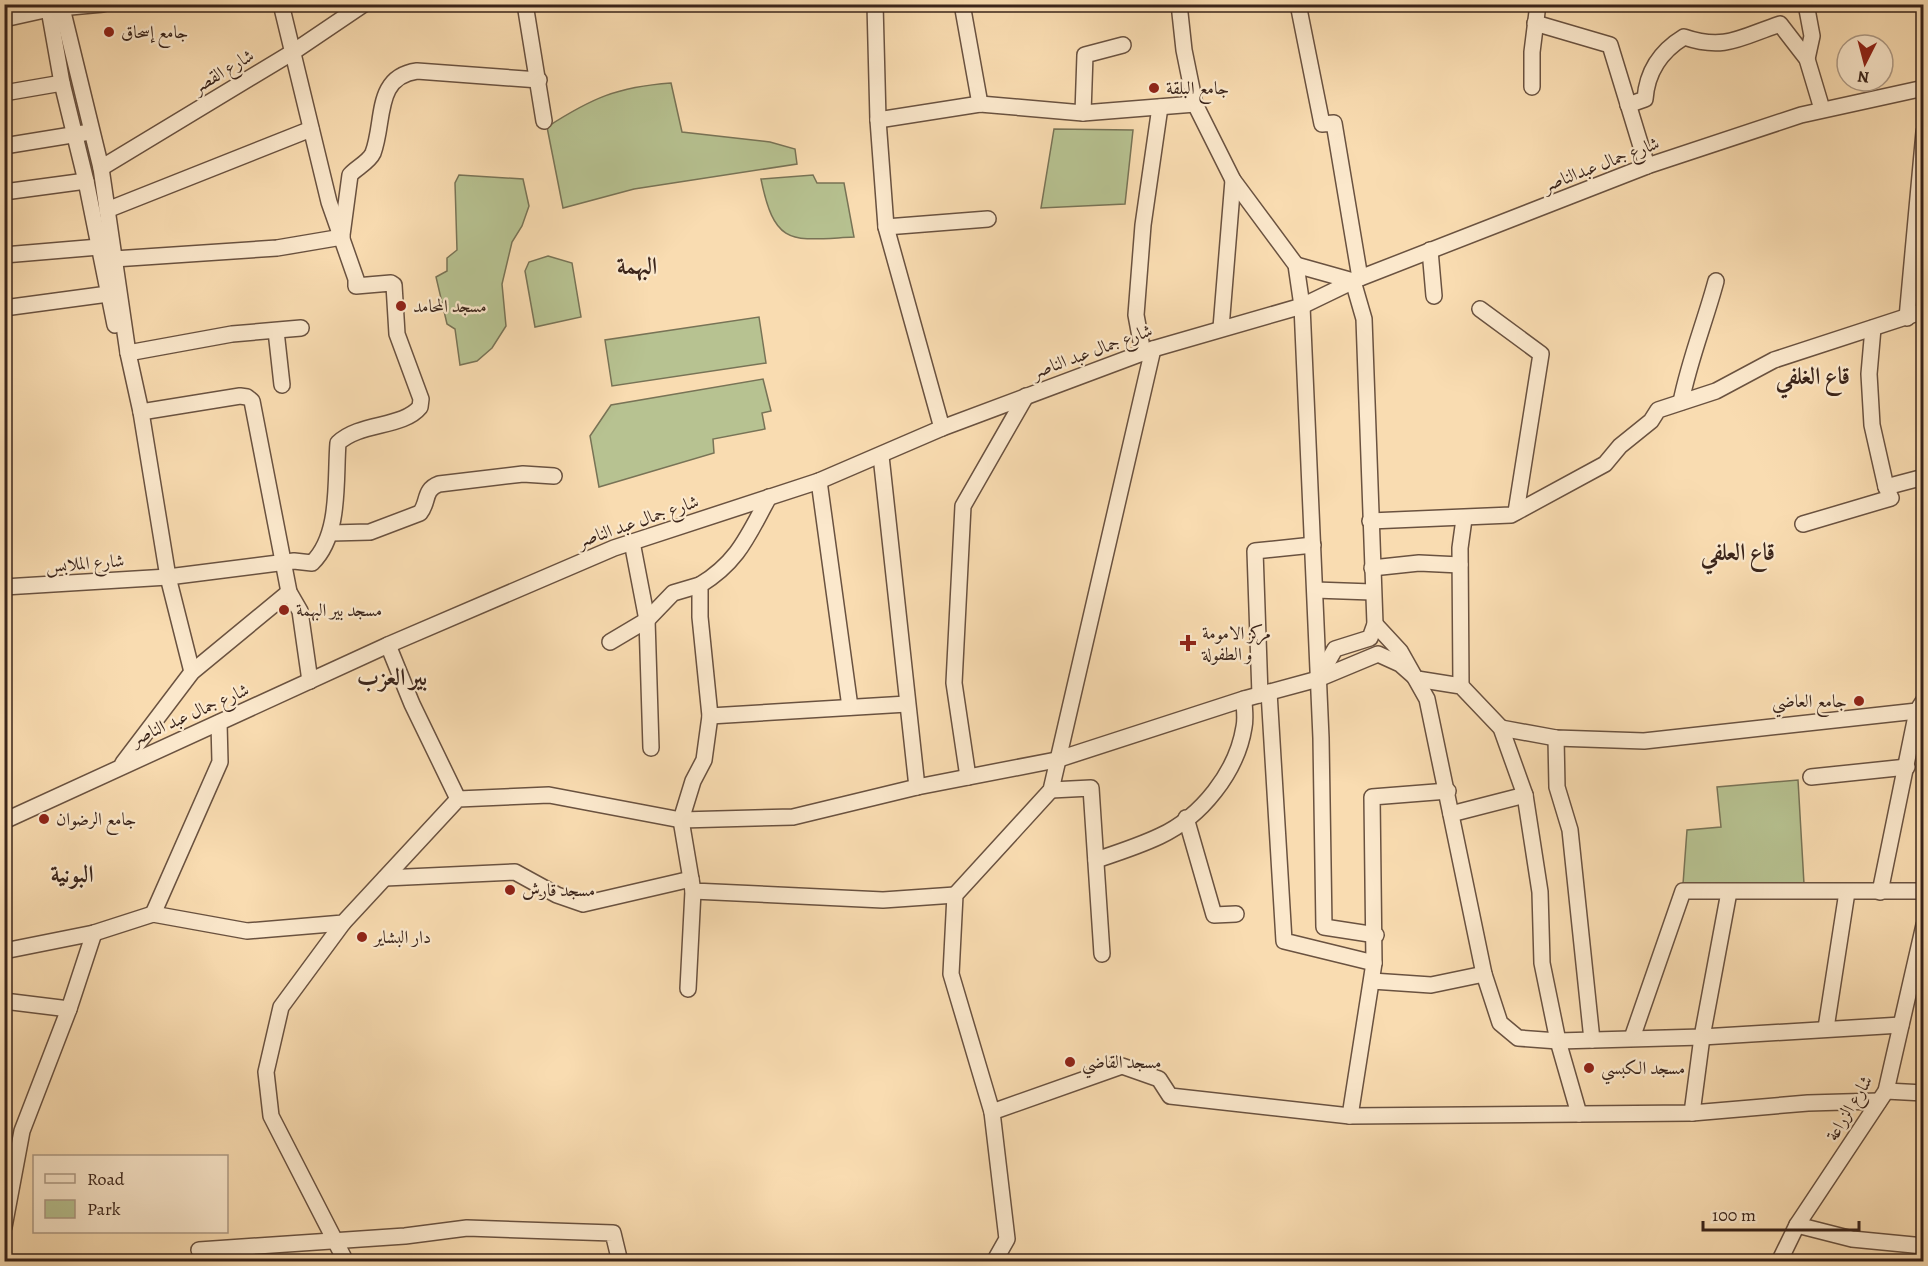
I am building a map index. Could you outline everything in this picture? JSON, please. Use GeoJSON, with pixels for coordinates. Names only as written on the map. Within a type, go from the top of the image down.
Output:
{"type":"FeatureCollection","features":[{"type":"Feature","properties":{"kind":"street"},"geometry":{"type":"LineString","coordinates":[[4,19],[55,6],[103,4]]}},
{"type":"Feature","properties":{"kind":"street"},"geometry":{"type":"LineString","coordinates":[[281,4],[328,202],[342,237],[356,279],[356,286],[390,283],[394,285],[397,334],[421,399],[420,407],[410,416],[347,434],[338,442],[331,532],[370,532],[420,513],[425,507],[426,495],[432,487],[440,484],[522,474],[554,476]]}},
{"type":"Feature","properties":{"kind":"street","name":"شارع القصر"},"geometry":{"type":"LineString","coordinates":[[101,168],[293,52],[364,4]]}},
{"type":"Feature","properties":{"kind":"street"},"geometry":{"type":"LineString","coordinates":[[525,4],[544,121]]}},
{"type":"Feature","properties":{"kind":"street"},"geometry":{"type":"LineString","coordinates":[[875,4],[878,120],[886,227],[942,428]]}},
{"type":"Feature","properties":{"kind":"street"},"geometry":{"type":"LineString","coordinates":[[962,4],[980,104]]}},
{"type":"Feature","properties":{"kind":"street"},"geometry":{"type":"LineString","coordinates":[[1179,4],[1184,50],[1195,104],[1233,180],[1296,265],[1302,306],[1315,590],[1321,738],[1324,927],[1376,935]]}},
{"type":"Feature","properties":{"kind":"street"},"geometry":{"type":"LineString","coordinates":[[1532,87],[1538,4]]}},
{"type":"Feature","properties":{"kind":"street"},"geometry":{"type":"LineString","coordinates":[[1806,4],[1812,36],[1807,59]]}},
{"type":"Feature","properties":{"kind":"street"},"geometry":{"type":"LineString","coordinates":[[1300,5],[1322,124],[1334,123],[1356,279],[1364,319],[1371,568],[1375,624],[1370,638],[1335,649],[1318,679]]}},
{"type":"Feature","properties":{"kind":"street"},"geometry":{"type":"LineString","coordinates":[[55,6],[62,83],[86,181],[168,577],[192,672]]}},
{"type":"Feature","properties":{"kind":"street"},"geometry":{"type":"LineString","coordinates":[[55,6],[101,168],[128,353],[141,412],[158,524]]}},
{"type":"Feature","properties":{"kind":"street"},"geometry":{"type":"LineString","coordinates":[[1535,23],[1610,45],[1647,166]]}},
{"type":"Feature","properties":{"kind":"street"},"geometry":{"type":"LineString","coordinates":[[1628,105],[1645,99],[1646,86],[1659,58],[1684,37],[1704,44],[1720,45],[1780,24],[1807,59],[1822,110]]}},
{"type":"Feature","properties":{"kind":"street"},"geometry":{"type":"LineString","coordinates":[[1083,113],[1085,55],[1123,45]]}},
{"type":"Feature","properties":{"kind":"street"},"geometry":{"type":"LineString","coordinates":[[342,237],[350,175],[372,155],[388,89],[391,81],[401,73],[417,71],[539,80]]}},
{"type":"Feature","properties":{"kind":"street"},"geometry":{"type":"LineString","coordinates":[[4,93],[62,83]]}},
{"type":"Feature","properties":{"kind":"street","name":"شارع جمال عبدالناصر"},"geometry":{"type":"LineString","coordinates":[[1302,306],[1356,279],[1647,166],[1822,110],[1923,88]]}},
{"type":"Feature","properties":{"kind":"street"},"geometry":{"type":"LineString","coordinates":[[878,120],[980,104],[1083,113],[1195,104]]}},
{"type":"Feature","properties":{"kind":"street"},"geometry":{"type":"LineString","coordinates":[[994,1262],[1007,1239],[992,1112],[951,974],[956,895],[1051,790],[1148,351],[1136,315],[1143,225],[1160,107]]}},
{"type":"Feature","properties":{"kind":"street"},"geometry":{"type":"LineString","coordinates":[[107,210],[311,129]]}},
{"type":"Feature","properties":{"kind":"street"},"geometry":{"type":"LineString","coordinates":[[4,146],[76,136],[92,130]]}},
{"type":"Feature","properties":{"kind":"street"},"geometry":{"type":"LineString","coordinates":[[1907,318],[1923,132]]}},
{"type":"Feature","properties":{"kind":"street"},"geometry":{"type":"LineString","coordinates":[[1221,328],[1233,180]]}},
{"type":"Feature","properties":{"kind":"street"},"geometry":{"type":"LineString","coordinates":[[4,192],[86,181]]}},
{"type":"Feature","properties":{"kind":"street"},"geometry":{"type":"LineString","coordinates":[[886,227],[988,219]]}},
{"type":"Feature","properties":{"kind":"street"},"geometry":{"type":"LineString","coordinates":[[114,259],[278,248],[342,237]]}},
{"type":"Feature","properties":{"kind":"street"},"geometry":{"type":"LineString","coordinates":[[4,255],[99,247]]}},
{"type":"Feature","properties":{"kind":"street"},"geometry":{"type":"LineString","coordinates":[[1430,250],[1434,296]]}},
{"type":"Feature","properties":{"kind":"street"},"geometry":{"type":"LineString","coordinates":[[1296,265],[1356,279]]}},
{"type":"Feature","properties":{"kind":"street"},"geometry":{"type":"LineString","coordinates":[[1681,402],[1688,366],[1699,343],[1716,281]]}},
{"type":"Feature","properties":{"kind":"street"},"geometry":{"type":"LineString","coordinates":[[4,308],[108,294]]}},
{"type":"Feature","properties":{"kind":"street","name":"شارع جمال عبد الناصر"},"geometry":{"type":"LineString","coordinates":[[4,820],[388,645],[632,542],[819,482],[942,428],[1148,351],[1302,306]]}},
{"type":"Feature","properties":{"kind":"street"},"geometry":{"type":"LineString","coordinates":[[1480,309],[1541,354],[1516,512]]}},
{"type":"Feature","properties":{"kind":"street"},"geometry":{"type":"LineString","coordinates":[[1370,521],[1464,519],[1511,515],[1605,464],[1620,446],[1651,422],[1658,410],[1716,391],[1774,360],[1907,318],[1923,310]]}},
{"type":"Feature","properties":{"kind":"street"},"geometry":{"type":"LineString","coordinates":[[128,353],[232,334],[301,328]]}},
{"type":"Feature","properties":{"kind":"street"},"geometry":{"type":"LineString","coordinates":[[1803,524],[1891,498],[1886,487],[1872,425],[1869,374],[1873,328]]}},
{"type":"Feature","properties":{"kind":"street"},"geometry":{"type":"LineString","coordinates":[[276,330],[282,386]]}},
{"type":"Feature","properties":{"kind":"street"},"geometry":{"type":"LineString","coordinates":[[141,412],[240,396],[252,401],[289,592],[300,611],[310,681]]}},
{"type":"Feature","properties":{"kind":"street"},"geometry":{"type":"LineString","coordinates":[[968,777],[954,683],[963,506],[1026,396]]}},
{"type":"Feature","properties":{"kind":"street"},"geometry":{"type":"LineString","coordinates":[[881,456],[917,787]]}},
{"type":"Feature","properties":{"kind":"street"},"geometry":{"type":"LineString","coordinates":[[1886,487],[1923,477]]}},
{"type":"Feature","properties":{"kind":"street"},"geometry":{"type":"LineString","coordinates":[[819,482],[850,708]]}},
{"type":"Feature","properties":{"kind":"street"},"geometry":{"type":"LineString","coordinates":[[610,642],[647,620],[663,600],[673,593],[700,585],[723,571],[742,546],[769,497]]}},
{"type":"Feature","properties":{"kind":"street"},"geometry":{"type":"LineString","coordinates":[[1461,686],[1460,565],[1464,519]]}},
{"type":"Feature","properties":{"kind":"street","name":"شارع الملابس"},"geometry":{"type":"LineString","coordinates":[[4,587],[168,577],[283,562],[312,563],[319,557],[331,532]]}},
{"type":"Feature","properties":{"kind":"street"},"geometry":{"type":"LineString","coordinates":[[632,542],[647,620],[651,748]]}},
{"type":"Feature","properties":{"kind":"street"},"geometry":{"type":"LineString","coordinates":[[1313,545],[1255,551],[1284,941],[1374,963]]}},
{"type":"Feature","properties":{"kind":"street"},"geometry":{"type":"LineString","coordinates":[[1371,568],[1419,563],[1460,565]]}},
{"type":"Feature","properties":{"kind":"street"},"geometry":{"type":"LineString","coordinates":[[688,988],[692,885],[681,820],[693,781],[704,760],[710,716],[700,617],[700,585]]}},
{"type":"Feature","properties":{"kind":"street"},"geometry":{"type":"LineString","coordinates":[[1315,590],[1372,592]]}},
{"type":"Feature","properties":{"kind":"street"},"geometry":{"type":"LineString","coordinates":[[121,766],[192,672],[289,592]]}},
{"type":"Feature","properties":{"kind":"street"},"geometry":{"type":"LineString","coordinates":[[1375,624],[1400,651],[1427,699],[1448,791],[1484,974],[1500,1023],[1518,1038],[1558,1041],[1702,1037],[1901,1025]]}},
{"type":"Feature","properties":{"kind":"street"},"geometry":{"type":"LineString","coordinates":[[388,645],[412,704],[458,799]]}},
{"type":"Feature","properties":{"kind":"street"},"geometry":{"type":"LineString","coordinates":[[346,1262],[272,1116],[266,1072],[281,1007],[343,923],[458,799],[549,795],[681,820],[794,816],[917,787],[1056,760],[1244,699],[1318,679],[1378,654],[1400,664],[1417,679],[1461,686],[1501,728],[1525,795],[1540,892],[1542,963],[1558,1041],[1579,1114]]}},
{"type":"Feature","properties":{"kind":"street"},"geometry":{"type":"LineString","coordinates":[[1096,860],[1163,835],[1186,818],[1225,780],[1244,727],[1244,699]]}},
{"type":"Feature","properties":{"kind":"street"},"geometry":{"type":"LineString","coordinates":[[710,716],[907,704]]}},
{"type":"Feature","properties":{"kind":"street"},"geometry":{"type":"LineString","coordinates":[[1501,728],[1556,738],[1644,741],[1920,706],[1880,892]]}},
{"type":"Feature","properties":{"kind":"street"},"geometry":{"type":"LineString","coordinates":[[153,914],[220,762],[219,723]]}},
{"type":"Feature","properties":{"kind":"street"},"geometry":{"type":"LineString","coordinates":[[1556,738],[1557,787],[1570,830],[1592,1040]]}},
{"type":"Feature","properties":{"kind":"street"},"geometry":{"type":"LineString","coordinates":[[1811,777],[1907,767]]}},
{"type":"Feature","properties":{"kind":"street"},"geometry":{"type":"LineString","coordinates":[[1051,790],[1091,788],[1102,954]]}},
{"type":"Feature","properties":{"kind":"street"},"geometry":{"type":"LineString","coordinates":[[1350,1116],[1372,981],[1376,935],[1372,797],[1448,791]]}},
{"type":"Feature","properties":{"kind":"street"},"geometry":{"type":"LineString","coordinates":[[1451,814],[1525,795]]}},
{"type":"Feature","properties":{"kind":"street"},"geometry":{"type":"LineString","coordinates":[[1186,818],[1214,915],[1236,914]]}},
{"type":"Feature","properties":{"kind":"street"},"geometry":{"type":"LineString","coordinates":[[386,878],[514,872],[557,895],[583,904],[692,885],[883,900],[956,895]]}},
{"type":"Feature","properties":{"kind":"street"},"geometry":{"type":"LineString","coordinates":[[1632,1038],[1683,891],[1923,891]]}},
{"type":"Feature","properties":{"kind":"street"},"geometry":{"type":"LineString","coordinates":[[1692,1113],[1702,1037],[1729,891]]}},
{"type":"Feature","properties":{"kind":"street"},"geometry":{"type":"LineString","coordinates":[[1826,1028],[1847,892]]}},
{"type":"Feature","properties":{"kind":"street"},"geometry":{"type":"LineString","coordinates":[[4,951],[94,933],[153,914],[247,931],[343,923]]}},
{"type":"Feature","properties":{"kind":"street","name":"شارع الزراعة"},"geometry":{"type":"LineString","coordinates":[[1779,1262],[1797,1225],[1883,1096],[1923,925]]}},
{"type":"Feature","properties":{"kind":"street"},"geometry":{"type":"LineString","coordinates":[[4,1227],[22,1131],[69,1009],[94,933]]}},
{"type":"Feature","properties":{"kind":"street"},"geometry":{"type":"LineString","coordinates":[[1372,981],[1431,985],[1484,974]]}},
{"type":"Feature","properties":{"kind":"street"},"geometry":{"type":"LineString","coordinates":[[4,1001],[69,1009]]}},
{"type":"Feature","properties":{"kind":"street"},"geometry":{"type":"LineString","coordinates":[[992,1112],[1122,1066],[1159,1078],[1170,1096],[1350,1116],[1692,1113],[1923,1093]]}},
{"type":"Feature","properties":{"kind":"street"},"geometry":{"type":"LineString","coordinates":[[1797,1225],[1851,1239],[1923,1246]]}},
{"type":"Feature","properties":{"kind":"street"},"geometry":{"type":"LineString","coordinates":[[199,1250],[336,1242],[468,1228],[613,1233],[620,1262]]}},
{"type":"Feature","properties":{"kind":"green space"},"geometry":{"type":"Polygon","coordinates":[[[671,83],[682,132],[770,142],[795,149],[797,164],[634,189],[563,208],[547,127],[592,101],[620,91],[671,83]]]}},
{"type":"Feature","properties":{"kind":"green space"},"geometry":{"type":"Polygon","coordinates":[[[1054,129],[1133,130],[1125,204],[1041,208],[1054,129]]]}},
{"type":"Feature","properties":{"kind":"green space"},"geometry":{"type":"Polygon","coordinates":[[[459,175],[523,179],[529,206],[522,226],[512,242],[502,284],[506,326],[492,348],[477,361],[460,365],[455,329],[447,324],[436,277],[447,271],[447,258],[457,250],[455,183],[459,175]]]}},
{"type":"Feature","properties":{"kind":"green space"},"geometry":{"type":"Polygon","coordinates":[[[813,175],[817,183],[844,183],[854,237],[801,238],[790,235],[780,228],[773,218],[761,179],[813,175]]]}},
{"type":"Feature","properties":{"kind":"green space"},"geometry":{"type":"Polygon","coordinates":[[[548,256],[572,263],[581,317],[535,327],[525,271],[529,262],[548,256]]]}},
{"type":"Feature","properties":{"kind":"green space"},"geometry":{"type":"Polygon","coordinates":[[[759,317],[766,363],[612,386],[605,340],[759,317]]]}},
{"type":"Feature","properties":{"kind":"green space"},"geometry":{"type":"Polygon","coordinates":[[[763,379],[771,411],[762,413],[765,429],[713,439],[714,453],[599,487],[590,436],[611,405],[763,379]]]}},
{"type":"Feature","properties":{"kind":"green space"},"geometry":{"type":"Polygon","coordinates":[[[1798,780],[1804,884],[1683,884],[1687,830],[1721,827],[1717,787],[1798,780]]]}},
{"type":"Feature","properties":{"kind":"place","name":"جامع إسحاق"},"geometry":{"type":"Point","coordinates":[109,32]}},
{"type":"Feature","properties":{"kind":"place","name":"جامع البلقة"},"geometry":{"type":"Point","coordinates":[1154,88]}},
{"type":"Feature","properties":{"kind":"place","name":"مسجد المحامد"},"geometry":{"type":"Point","coordinates":[401,306]}},
{"type":"Feature","properties":{"kind":"place","name":"مسجد بير البهمة"},"geometry":{"type":"Point","coordinates":[284,610]}},
{"type":"Feature","properties":{"kind":"place","name":"مركز الامومة و الطفولة"},"geometry":{"type":"Point","coordinates":[1188,643]}},
{"type":"Feature","properties":{"kind":"place","name":"جامع العاضي"},"geometry":{"type":"Point","coordinates":[1859,701]}},
{"type":"Feature","properties":{"kind":"place","name":"جامع الرضوان"},"geometry":{"type":"Point","coordinates":[44,819]}},
{"type":"Feature","properties":{"kind":"place","name":"مسجد قارش"},"geometry":{"type":"Point","coordinates":[510,890]}},
{"type":"Feature","properties":{"kind":"place","name":"دار البشاير"},"geometry":{"type":"Point","coordinates":[362,937]}},
{"type":"Feature","properties":{"kind":"place","name":"مسجد القاضي"},"geometry":{"type":"Point","coordinates":[1070,1062]}},
{"type":"Feature","properties":{"kind":"place","name":"مسجد الكبسي"},"geometry":{"type":"Point","coordinates":[1589,1068]}},
{"type":"Feature","properties":{"kind":"district","name":"البهمة"},"geometry":{"type":"Point","coordinates":[637,266]}},
{"type":"Feature","properties":{"kind":"district","name":"قاع الغلفي"},"geometry":{"type":"Point","coordinates":[1813,376]}},
{"type":"Feature","properties":{"kind":"district","name":"قاع العلفي"},"geometry":{"type":"Point","coordinates":[1738,552]}},
{"type":"Feature","properties":{"kind":"district","name":"بير العزب"},"geometry":{"type":"Point","coordinates":[392,677]}},
{"type":"Feature","properties":{"kind":"district","name":"البونية"},"geometry":{"type":"Point","coordinates":[72,874]}}]}
